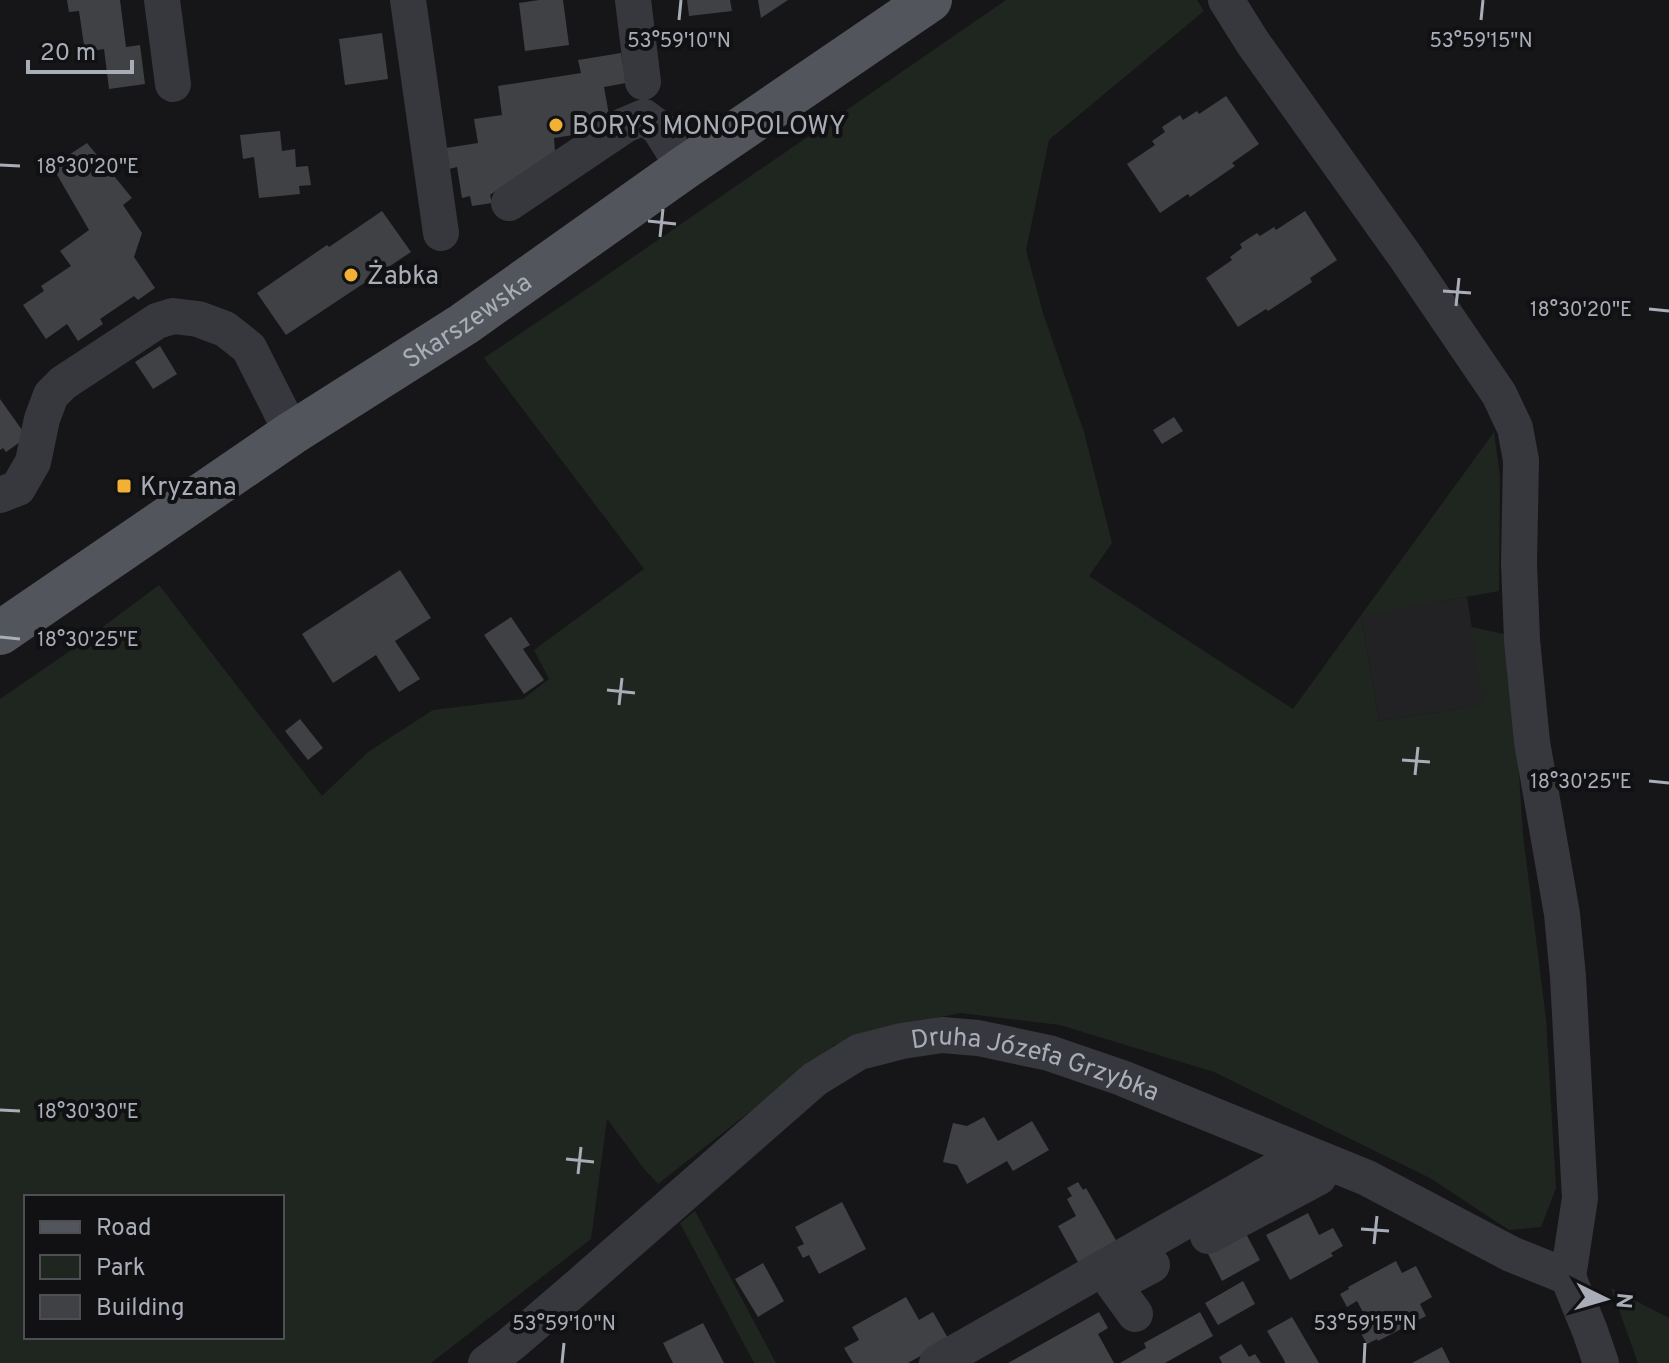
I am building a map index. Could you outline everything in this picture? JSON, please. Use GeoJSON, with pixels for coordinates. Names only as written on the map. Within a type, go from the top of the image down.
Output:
{"type":"FeatureCollection","features":[{"type":"Feature","properties":{"kind":"main road","name":"Skarszewska"},"geometry":{"type":"LineString","coordinates":[[0,633],[292,433],[464,324],[684,168],[930,0]]}},
{"type":"Feature","properties":{"kind":"street"},"geometry":{"type":"LineString","coordinates":[[162,0],[173,84]]}},
{"type":"Feature","properties":{"kind":"street"},"geometry":{"type":"LineString","coordinates":[[408,0],[441,233]]}},
{"type":"Feature","properties":{"kind":"street"},"geometry":{"type":"LineString","coordinates":[[633,0],[643,82]]}},
{"type":"Feature","properties":{"kind":"street"},"geometry":{"type":"LineString","coordinates":[[1226,0],[1499,394],[1515,428],[1521,460],[1519,563],[1532,742],[1562,914],[1568,977],[1580,1198],[1568,1277],[1601,1363]]}},
{"type":"Feature","properties":{"kind":"street"},"geometry":{"type":"LineString","coordinates":[[509,203],[625,125],[644,117],[659,128],[684,168]]}},
{"type":"Feature","properties":{"kind":"street"},"geometry":{"type":"LineString","coordinates":[[0,495],[18,488],[33,462],[42,419],[51,395],[63,383],[157,321],[173,316],[198,319],[225,329],[249,348],[292,433]]}},
{"type":"Feature","properties":{"kind":"street","name":"Druha Józefa Grzybka"},"geometry":{"type":"LineString","coordinates":[[486,1363],[815,1079],[859,1052],[942,1035],[978,1038],[1049,1053],[1122,1078],[1367,1178],[1511,1254],[1568,1277]]}},
{"type":"Feature","properties":{"kind":"street"},"geometry":{"type":"LineString","coordinates":[[937,1363],[1280,1167],[1286,1145]]}},
{"type":"Feature","properties":{"kind":"street"},"geometry":{"type":"LineString","coordinates":[[1135,1314],[1114,1285],[1319,1177],[1325,1161]]}},
{"type":"Feature","properties":{"kind":"shaded area"},"geometry":{"type":"Polygon","coordinates":[[[1467,597],[1484,705],[1379,721],[1361,615],[1467,597]]]}},
{"type":"Feature","properties":{"kind":"green space"},"geometry":{"type":"Polygon","coordinates":[[[1006,0],[1197,0],[1204,11],[1049,140],[1026,250],[1043,313],[1084,432],[1112,543],[1089,576],[1293,709],[1494,432],[1500,477],[1499,591],[1361,616],[1379,721],[1483,705],[1471,627],[1508,635],[1523,835],[1546,1019],[1556,1188],[1541,1227],[1509,1230],[1430,1178],[1214,1072],[1060,1025],[960,1013],[867,1033],[833,1046],[658,1184],[607,1119],[591,1239],[431,1363],[0,1363],[0,699],[159,585],[322,796],[368,752],[433,710],[523,699],[549,679],[534,650],[644,569],[484,358],[1006,0]]]}},
{"type":"Feature","properties":{"kind":"green space"},"geometry":{"type":"Polygon","coordinates":[[[695,1211],[776,1363],[754,1363],[680,1223],[695,1211]]]}},
{"type":"Feature","properties":{"kind":"green space"},"geometry":{"type":"Polygon","coordinates":[[[1611,1288],[1669,1318],[1669,1363],[1638,1363],[1611,1288]]]}},
{"type":"Feature","properties":{"kind":"building"},"geometry":{"type":"Polygon","coordinates":[[[67,0],[120,0],[126,47],[140,45],[145,84],[109,89],[104,49],[85,52],[79,11],[69,12],[67,0]]]}},
{"type":"Feature","properties":{"kind":"building"},"geometry":{"type":"Polygon","coordinates":[[[563,0],[569,45],[525,51],[519,3],[563,0]]]}},
{"type":"Feature","properties":{"kind":"building"},"geometry":{"type":"Polygon","coordinates":[[[687,0],[730,0],[732,11],[689,16],[687,0]]]}},
{"type":"Feature","properties":{"kind":"building"},"geometry":{"type":"Polygon","coordinates":[[[758,0],[788,0],[761,18],[758,0]]]}},
{"type":"Feature","properties":{"kind":"building"},"geometry":{"type":"Polygon","coordinates":[[[382,33],[388,79],[345,85],[339,39],[382,33]]]}},
{"type":"Feature","properties":{"kind":"building","name":"BORYS MONOPOLOWY"},"geometry":{"type":"Polygon","coordinates":[[[621,53],[626,83],[604,87],[609,115],[580,134],[554,138],[555,151],[490,195],[492,203],[472,206],[470,196],[462,198],[457,167],[449,169],[446,148],[478,143],[474,119],[502,115],[498,86],[581,73],[578,60],[621,53]]]}},
{"type":"Feature","properties":{"kind":"building"},"geometry":{"type":"Polygon","coordinates":[[[1226,96],[1259,144],[1232,163],[1235,166],[1160,213],[1127,164],[1155,145],[1152,141],[1165,132],[1162,127],[1180,115],[1183,120],[1197,111],[1199,114],[1226,96]]]}},
{"type":"Feature","properties":{"kind":"building"},"geometry":{"type":"Polygon","coordinates":[[[280,131],[282,151],[295,149],[296,167],[308,166],[311,185],[299,186],[300,194],[259,198],[254,157],[243,159],[240,135],[280,131]]]}},
{"type":"Feature","properties":{"kind":"building"},"geometry":{"type":"Polygon","coordinates":[[[87,143],[132,198],[123,205],[142,233],[134,257],[155,288],[138,300],[134,296],[100,319],[103,324],[78,341],[67,324],[46,339],[23,305],[44,291],[41,286],[71,266],[60,251],[89,230],[52,166],[87,143]]]}},
{"type":"Feature","properties":{"kind":"building"},"geometry":{"type":"Polygon","coordinates":[[[382,211],[411,252],[286,335],[257,293],[382,211]]]}},
{"type":"Feature","properties":{"kind":"building"},"geometry":{"type":"Polygon","coordinates":[[[1305,211],[1337,260],[1310,278],[1312,282],[1238,327],[1206,278],[1232,260],[1230,257],[1242,248],[1240,244],[1257,233],[1260,236],[1274,227],[1276,230],[1305,211]]]}},
{"type":"Feature","properties":{"kind":"building"},"geometry":{"type":"Polygon","coordinates":[[[160,346],[177,374],[153,389],[135,362],[160,346]]]}},
{"type":"Feature","properties":{"kind":"building"},"geometry":{"type":"Polygon","coordinates":[[[0,399],[27,437],[6,452],[3,448],[0,450],[0,399]]]}},
{"type":"Feature","properties":{"kind":"building"},"geometry":{"type":"Polygon","coordinates":[[[1174,417],[1183,431],[1162,444],[1153,430],[1174,417]]]}},
{"type":"Feature","properties":{"kind":"building"},"geometry":{"type":"Polygon","coordinates":[[[400,570],[431,618],[395,641],[420,679],[399,692],[376,655],[333,683],[302,634],[400,570]]]}},
{"type":"Feature","properties":{"kind":"building"},"geometry":{"type":"Polygon","coordinates":[[[511,617],[530,645],[523,649],[544,680],[524,694],[484,635],[511,617]]]}},
{"type":"Feature","properties":{"kind":"building"},"geometry":{"type":"Polygon","coordinates":[[[300,719],[323,748],[308,760],[285,731],[300,719]]]}},
{"type":"Feature","properties":{"kind":"building"},"geometry":{"type":"Polygon","coordinates":[[[984,1117],[998,1141],[1032,1121],[1049,1150],[1013,1171],[1007,1161],[967,1184],[957,1165],[943,1162],[953,1123],[967,1126],[984,1117]]]}},
{"type":"Feature","properties":{"kind":"building"},"geometry":{"type":"Polygon","coordinates":[[[1078,1182],[1083,1190],[1086,1188],[1117,1242],[1079,1264],[1058,1226],[1076,1216],[1067,1199],[1072,1196],[1067,1188],[1078,1182]]]}},
{"type":"Feature","properties":{"kind":"building"},"geometry":{"type":"Polygon","coordinates":[[[842,1202],[866,1249],[819,1274],[809,1255],[803,1258],[797,1247],[804,1244],[795,1227],[842,1202]]]}},
{"type":"Feature","properties":{"kind":"building"},"geometry":{"type":"Polygon","coordinates":[[[1308,1213],[1319,1235],[1333,1228],[1343,1246],[1331,1253],[1333,1256],[1290,1280],[1266,1235],[1308,1213]]]}},
{"type":"Feature","properties":{"kind":"building"},"geometry":{"type":"Polygon","coordinates":[[[1244,1230],[1260,1260],[1222,1281],[1206,1250],[1244,1230]]]}},
{"type":"Feature","properties":{"kind":"building"},"geometry":{"type":"Polygon","coordinates":[[[1396,1261],[1402,1273],[1416,1266],[1432,1297],[1420,1304],[1426,1316],[1367,1344],[1360,1332],[1370,1326],[1357,1301],[1347,1307],[1340,1294],[1396,1261]]]}},
{"type":"Feature","properties":{"kind":"building"},"geometry":{"type":"Polygon","coordinates":[[[763,1263],[784,1301],[758,1317],[735,1279],[763,1263]]]}},
{"type":"Feature","properties":{"kind":"building"},"geometry":{"type":"Polygon","coordinates":[[[1243,1281],[1255,1304],[1218,1325],[1205,1303],[1243,1281]]]}},
{"type":"Feature","properties":{"kind":"building"},"geometry":{"type":"Polygon","coordinates":[[[906,1297],[919,1320],[933,1312],[949,1340],[908,1363],[853,1363],[844,1348],[859,1340],[852,1327],[906,1297]]]}},
{"type":"Feature","properties":{"kind":"building"},"geometry":{"type":"Polygon","coordinates":[[[1099,1312],[1108,1328],[1098,1334],[1114,1363],[1008,1363],[1099,1312]]]}},
{"type":"Feature","properties":{"kind":"building"},"geometry":{"type":"Polygon","coordinates":[[[1200,1312],[1213,1336],[1165,1363],[1120,1363],[1146,1348],[1144,1343],[1200,1312]]]}},
{"type":"Feature","properties":{"kind":"building"},"geometry":{"type":"Polygon","coordinates":[[[1292,1317],[1319,1363],[1285,1363],[1267,1331],[1292,1317]]]}},
{"type":"Feature","properties":{"kind":"building"},"geometry":{"type":"Polygon","coordinates":[[[703,1323],[724,1363],[673,1363],[663,1343],[703,1323]]]}},
{"type":"Feature","properties":{"kind":"building"},"geometry":{"type":"Polygon","coordinates":[[[1241,1344],[1249,1357],[1255,1354],[1261,1363],[1222,1363],[1219,1357],[1241,1344]]]}},
{"type":"Feature","properties":{"kind":"building"},"geometry":{"type":"Polygon","coordinates":[[[1442,1347],[1450,1363],[1412,1363],[1442,1347]]]}},
{"type":"Feature","properties":{"kind":"place","name":"BORYS MONOPOLOWY"},"geometry":{"type":"Point","coordinates":[556,125]}},
{"type":"Feature","properties":{"kind":"place","name":"Żabka"},"geometry":{"type":"Point","coordinates":[351,275]}},
{"type":"Feature","properties":{"kind":"place","name":"Kryzana"},"geometry":{"type":"Point","coordinates":[124,486]}}]}
